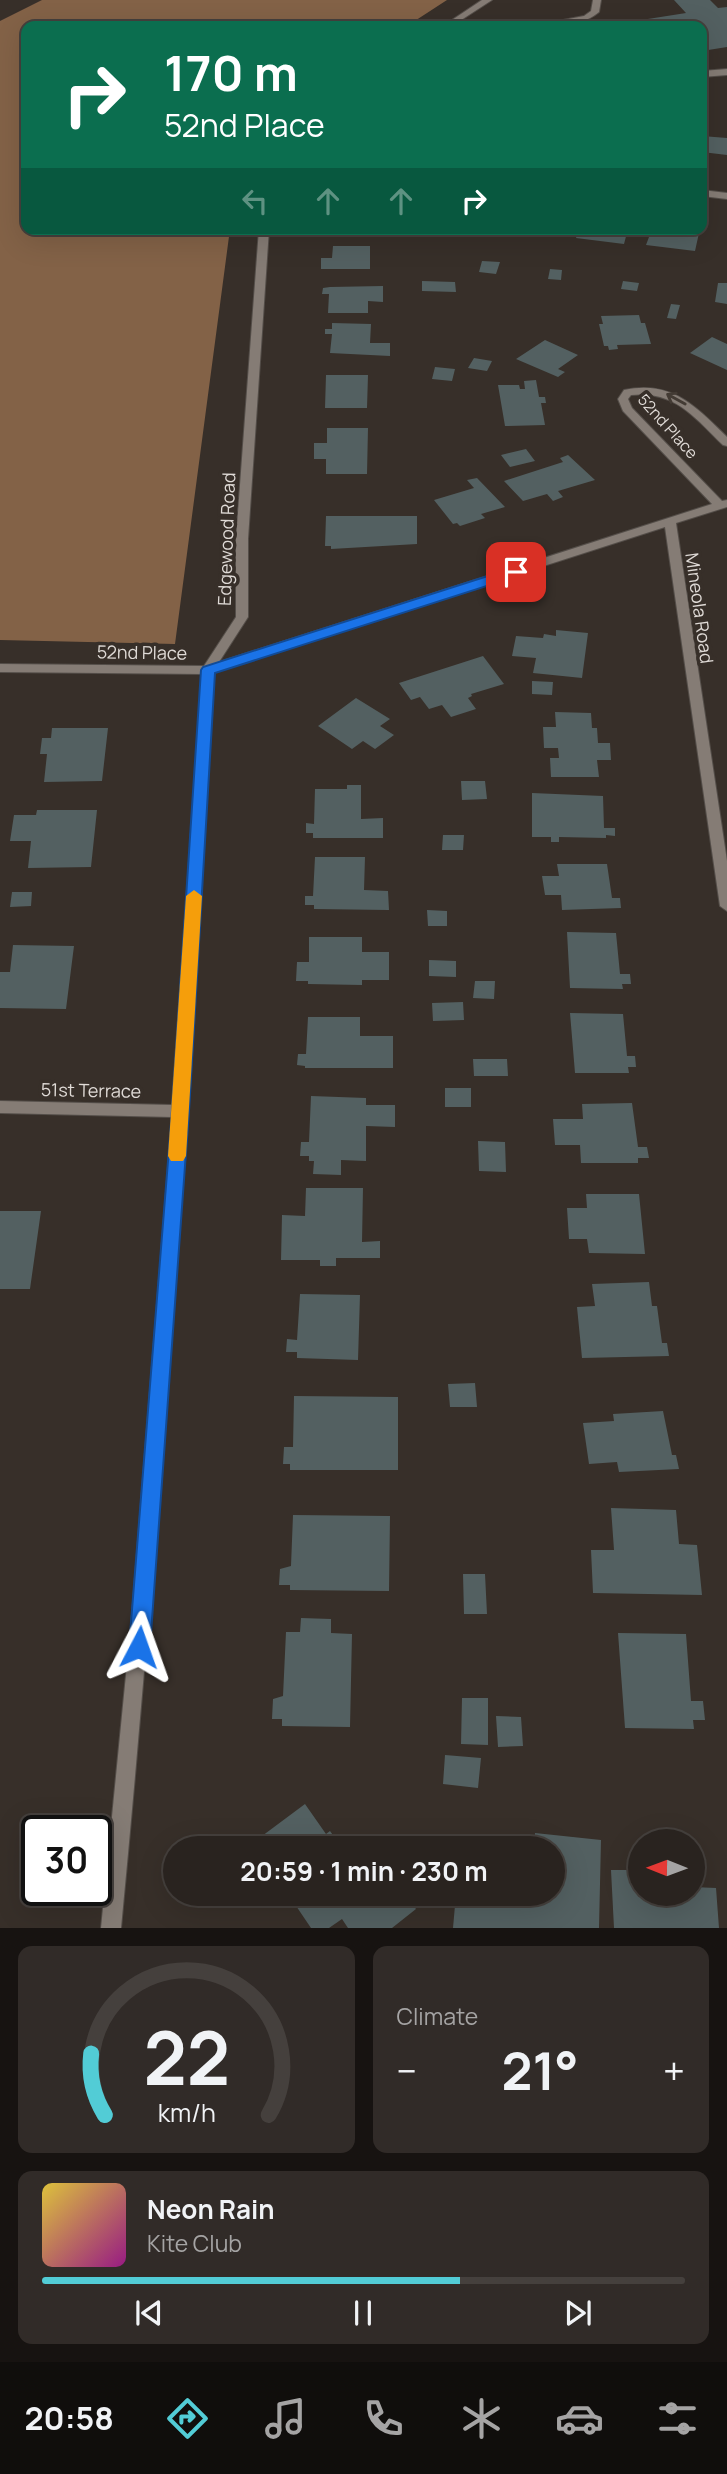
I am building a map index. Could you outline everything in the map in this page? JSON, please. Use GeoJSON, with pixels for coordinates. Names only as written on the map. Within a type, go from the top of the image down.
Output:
{"type":"FeatureCollection","features":[{"type":"Feature","properties":{"kind":"street"},"geometry":{"type":"LineString","coordinates":[[455,21],[488,0]]}},
{"type":"Feature","properties":{"kind":"street"},"geometry":{"type":"LineString","coordinates":[[567,21],[586,18],[595,12],[597,0]]}},
{"type":"Feature","properties":{"kind":"street"},"geometry":{"type":"LineString","coordinates":[[707,74],[727,72]]}},
{"type":"Feature","properties":{"kind":"street"},"geometry":{"type":"LineString","coordinates":[[707,194],[727,196]]}},
{"type":"Feature","properties":{"kind":"street","name":"Edgewood Road"},"geometry":{"type":"LineString","coordinates":[[111,1928],[139,1647],[181,1111],[208,670],[242,617],[242,539],[264,235]]}},
{"type":"Feature","properties":{"kind":"street","name":"52nd Place"},"geometry":{"type":"LineString","coordinates":[[0,668],[208,670],[723,504],[628,410],[623,399],[628,392],[644,389],[673,395],[727,443]]}},
{"type":"Feature","properties":{"kind":"street","name":"Mineola Road"},"geometry":{"type":"LineString","coordinates":[[670,522],[727,906]]}},
{"type":"Feature","properties":{"kind":"street","name":"51st Terrace"},"geometry":{"type":"LineString","coordinates":[[0,1107],[181,1111]]}},
{"type":"Feature","properties":{"kind":"shaded area"},"geometry":{"type":"Polygon","coordinates":[[[42,0],[447,0],[415,21],[21,21],[21,235],[229,235],[175,644],[0,640],[0,21],[42,0]]]}},
{"type":"Feature","properties":{"kind":"building"},"geometry":{"type":"Polygon","coordinates":[[[674,0],[710,0],[718,8],[727,7],[727,47],[707,50],[707,21],[635,21],[686,13],[674,0]]]}},
{"type":"Feature","properties":{"kind":"building"},"geometry":{"type":"Polygon","coordinates":[[[707,136],[727,138],[727,155],[707,153],[707,136]]]}},
{"type":"Feature","properties":{"kind":"building"},"geometry":{"type":"Polygon","coordinates":[[[577,235],[626,235],[624,244],[576,238],[577,235]]]}},
{"type":"Feature","properties":{"kind":"building"},"geometry":{"type":"Polygon","coordinates":[[[650,235],[699,235],[695,251],[646,245],[650,235]]]}},
{"type":"Feature","properties":{"kind":"building"},"geometry":{"type":"Polygon","coordinates":[[[333,246],[370,246],[370,269],[321,269],[321,258],[332,258],[333,246]]]}},
{"type":"Feature","properties":{"kind":"building"},"geometry":{"type":"Polygon","coordinates":[[[482,261],[500,262],[496,274],[479,272],[482,261]]]}},
{"type":"Feature","properties":{"kind":"building"},"geometry":{"type":"Polygon","coordinates":[[[550,269],[562,270],[561,280],[548,279],[550,269]]]}},
{"type":"Feature","properties":{"kind":"building"},"geometry":{"type":"Polygon","coordinates":[[[422,281],[455,282],[456,292],[422,291],[422,281]]]}},
{"type":"Feature","properties":{"kind":"building"},"geometry":{"type":"Polygon","coordinates":[[[623,281],[639,283],[637,291],[621,289],[623,281]]]}},
{"type":"Feature","properties":{"kind":"building"},"geometry":{"type":"Polygon","coordinates":[[[718,283],[727,283],[727,304],[715,302],[718,283]]]}},
{"type":"Feature","properties":{"kind":"building"},"geometry":{"type":"Polygon","coordinates":[[[383,286],[383,302],[368,301],[368,313],[328,313],[329,294],[322,294],[323,288],[330,287],[383,286]]]}},
{"type":"Feature","properties":{"kind":"building"},"geometry":{"type":"Polygon","coordinates":[[[671,304],[680,305],[676,319],[667,318],[671,304]]]}},
{"type":"Feature","properties":{"kind":"building"},"geometry":{"type":"Polygon","coordinates":[[[639,315],[641,323],[645,323],[651,344],[617,345],[618,349],[609,350],[608,346],[604,346],[599,324],[603,324],[601,316],[639,315]]]}},
{"type":"Feature","properties":{"kind":"building"},"geometry":{"type":"Polygon","coordinates":[[[332,323],[371,324],[370,343],[390,343],[390,356],[330,353],[332,334],[325,334],[325,329],[332,329],[332,323]]]}},
{"type":"Feature","properties":{"kind":"building"},"geometry":{"type":"Polygon","coordinates":[[[712,337],[727,344],[727,370],[690,353],[712,337]]]}},
{"type":"Feature","properties":{"kind":"building"},"geometry":{"type":"Polygon","coordinates":[[[545,340],[578,355],[558,369],[565,372],[558,377],[516,359],[545,340]]]}},
{"type":"Feature","properties":{"kind":"building"},"geometry":{"type":"Polygon","coordinates":[[[474,358],[492,361],[487,371],[468,368],[474,358]]]}},
{"type":"Feature","properties":{"kind":"building"},"geometry":{"type":"Polygon","coordinates":[[[435,367],[455,369],[452,381],[432,379],[435,367]]]}},
{"type":"Feature","properties":{"kind":"building"},"geometry":{"type":"Polygon","coordinates":[[[326,375],[368,375],[367,408],[325,408],[326,375]]]}},
{"type":"Feature","properties":{"kind":"building"},"geometry":{"type":"Polygon","coordinates":[[[536,380],[539,397],[545,397],[546,403],[541,403],[545,425],[505,426],[498,385],[519,385],[520,389],[525,389],[524,381],[536,380]]]}},
{"type":"Feature","properties":{"kind":"building"},"geometry":{"type":"Polygon","coordinates":[[[327,428],[368,428],[367,474],[326,474],[326,459],[314,459],[314,443],[327,443],[327,428]]]}},
{"type":"Feature","properties":{"kind":"building"},"geometry":{"type":"Polygon","coordinates":[[[526,449],[535,461],[510,467],[501,455],[526,449]]]}},
{"type":"Feature","properties":{"kind":"building"},"geometry":{"type":"Polygon","coordinates":[[[568,455],[595,480],[558,491],[563,497],[553,501],[547,494],[523,501],[504,481],[563,462],[560,458],[568,455]]]}},
{"type":"Feature","properties":{"kind":"building"},"geometry":{"type":"Polygon","coordinates":[[[477,478],[505,507],[481,514],[485,518],[460,526],[453,524],[434,500],[474,488],[467,480],[477,478]]]}},
{"type":"Feature","properties":{"kind":"building"},"geometry":{"type":"Polygon","coordinates":[[[326,516],[417,516],[417,544],[331,549],[331,546],[325,546],[326,516]]]}},
{"type":"Feature","properties":{"kind":"building"},"geometry":{"type":"Polygon","coordinates":[[[556,630],[588,633],[582,678],[533,673],[536,658],[512,656],[516,636],[543,638],[544,634],[556,636],[556,630]]]}},
{"type":"Feature","properties":{"kind":"building"},"geometry":{"type":"Polygon","coordinates":[[[483,656],[504,684],[471,694],[468,698],[476,709],[451,717],[442,705],[429,709],[420,697],[411,700],[399,683],[483,656]]]}},
{"type":"Feature","properties":{"kind":"building"},"geometry":{"type":"Polygon","coordinates":[[[532,681],[553,682],[552,695],[532,694],[532,681]]]}},
{"type":"Feature","properties":{"kind":"building"},"geometry":{"type":"Polygon","coordinates":[[[356,698],[390,719],[380,726],[394,735],[375,749],[363,741],[352,749],[318,726],[356,698]]]}},
{"type":"Feature","properties":{"kind":"building"},"geometry":{"type":"Polygon","coordinates":[[[555,712],[591,713],[592,728],[597,728],[598,743],[610,743],[611,760],[597,760],[599,777],[551,777],[550,758],[559,758],[558,748],[544,748],[543,727],[556,727],[555,712]]]}},
{"type":"Feature","properties":{"kind":"building"},"geometry":{"type":"Polygon","coordinates":[[[52,728],[108,728],[102,781],[44,782],[47,754],[40,754],[42,738],[51,738],[52,728]]]}},
{"type":"Feature","properties":{"kind":"building"},"geometry":{"type":"Polygon","coordinates":[[[461,781],[485,781],[487,799],[462,800],[461,781]]]}},
{"type":"Feature","properties":{"kind":"building"},"geometry":{"type":"Polygon","coordinates":[[[347,785],[361,785],[361,819],[383,818],[383,838],[313,838],[313,833],[306,833],[306,823],[314,824],[315,789],[347,789],[347,785]]]}},
{"type":"Feature","properties":{"kind":"building"},"geometry":{"type":"Polygon","coordinates":[[[532,793],[603,796],[604,828],[615,828],[615,836],[559,837],[559,842],[551,842],[551,837],[532,837],[532,793]]]}},
{"type":"Feature","properties":{"kind":"building"},"geometry":{"type":"Polygon","coordinates":[[[37,810],[97,810],[91,867],[28,868],[31,841],[10,841],[14,815],[36,815],[37,810]]]}},
{"type":"Feature","properties":{"kind":"building"},"geometry":{"type":"Polygon","coordinates":[[[443,835],[464,835],[463,850],[442,850],[443,835]]]}},
{"type":"Feature","properties":{"kind":"building"},"geometry":{"type":"Polygon","coordinates":[[[315,857],[365,857],[364,890],[388,891],[389,910],[314,909],[314,905],[305,905],[305,896],[313,896],[315,857]]]}},
{"type":"Feature","properties":{"kind":"building"},"geometry":{"type":"Polygon","coordinates":[[[557,864],[607,864],[612,898],[620,898],[621,908],[562,910],[561,895],[545,895],[542,876],[559,876],[557,864]]]}},
{"type":"Feature","properties":{"kind":"building"},"geometry":{"type":"Polygon","coordinates":[[[12,892],[32,892],[31,906],[10,907],[12,892]]]}},
{"type":"Feature","properties":{"kind":"building"},"geometry":{"type":"Polygon","coordinates":[[[427,910],[447,911],[447,926],[428,926],[427,910]]]}},
{"type":"Feature","properties":{"kind":"building"},"geometry":{"type":"Polygon","coordinates":[[[567,932],[616,933],[620,974],[630,974],[631,984],[622,984],[623,989],[570,988],[567,932]]]}},
{"type":"Feature","properties":{"kind":"building"},"geometry":{"type":"Polygon","coordinates":[[[309,937],[362,937],[362,952],[389,952],[389,980],[362,980],[362,985],[308,984],[308,981],[296,981],[297,962],[309,962],[309,937]]]}},
{"type":"Feature","properties":{"kind":"building"},"geometry":{"type":"Polygon","coordinates":[[[13,945],[74,946],[66,1009],[0,1008],[0,972],[10,972],[13,945]]]}},
{"type":"Feature","properties":{"kind":"building"},"geometry":{"type":"Polygon","coordinates":[[[429,960],[456,961],[456,977],[429,976],[429,960]]]}},
{"type":"Feature","properties":{"kind":"building"},"geometry":{"type":"Polygon","coordinates":[[[475,981],[495,981],[494,999],[473,998],[475,981]]]}},
{"type":"Feature","properties":{"kind":"building"},"geometry":{"type":"Polygon","coordinates":[[[463,1002],[464,1020],[433,1021],[432,1003],[463,1002]]]}},
{"type":"Feature","properties":{"kind":"building"},"geometry":{"type":"Polygon","coordinates":[[[570,1013],[623,1014],[627,1056],[635,1056],[636,1067],[628,1067],[629,1073],[575,1073],[570,1013]]]}},
{"type":"Feature","properties":{"kind":"building"},"geometry":{"type":"Polygon","coordinates":[[[308,1017],[360,1017],[360,1036],[393,1036],[393,1068],[305,1068],[297,1065],[298,1054],[306,1054],[308,1017]]]}},
{"type":"Feature","properties":{"kind":"building"},"geometry":{"type":"Polygon","coordinates":[[[473,1059],[507,1059],[508,1076],[474,1076],[473,1059]]]}},
{"type":"Feature","properties":{"kind":"building"},"geometry":{"type":"Polygon","coordinates":[[[445,1088],[471,1088],[471,1107],[445,1107],[445,1088]]]}},
{"type":"Feature","properties":{"kind":"building"},"geometry":{"type":"Polygon","coordinates":[[[311,1096],[366,1098],[366,1105],[395,1105],[395,1127],[366,1126],[366,1161],[341,1160],[341,1175],[313,1174],[314,1161],[309,1161],[309,1156],[300,1156],[301,1142],[309,1142],[311,1096]]]}},
{"type":"Feature","properties":{"kind":"building"},"geometry":{"type":"Polygon","coordinates":[[[632,1103],[638,1147],[647,1147],[649,1158],[638,1158],[638,1163],[581,1163],[580,1145],[555,1145],[553,1119],[583,1119],[582,1104],[632,1103]]]}},
{"type":"Feature","properties":{"kind":"building"},"geometry":{"type":"Polygon","coordinates":[[[478,1141],[505,1142],[506,1172],[479,1171],[478,1141]]]}},
{"type":"Feature","properties":{"kind":"building"},"geometry":{"type":"Polygon","coordinates":[[[306,1188],[363,1188],[362,1242],[380,1241],[380,1258],[336,1258],[336,1266],[320,1266],[320,1260],[281,1260],[282,1215],[305,1216],[306,1188]]]}},
{"type":"Feature","properties":{"kind":"building"},"geometry":{"type":"Polygon","coordinates":[[[586,1194],[639,1194],[645,1254],[589,1253],[587,1239],[569,1239],[567,1208],[587,1208],[586,1194]]]}},
{"type":"Feature","properties":{"kind":"building"},"geometry":{"type":"Polygon","coordinates":[[[0,1211],[41,1211],[30,1289],[0,1289],[0,1211]]]}},
{"type":"Feature","properties":{"kind":"building"},"geometry":{"type":"Polygon","coordinates":[[[649,1282],[652,1306],[657,1306],[662,1343],[667,1343],[669,1356],[582,1358],[577,1307],[595,1306],[592,1284],[649,1282]]]}},
{"type":"Feature","properties":{"kind":"building"},"geometry":{"type":"Polygon","coordinates":[[[300,1294],[360,1295],[358,1360],[297,1358],[297,1352],[286,1352],[287,1339],[297,1340],[300,1294]]]}},
{"type":"Feature","properties":{"kind":"building"},"geometry":{"type":"Polygon","coordinates":[[[475,1383],[477,1407],[450,1407],[448,1384],[475,1383]]]}},
{"type":"Feature","properties":{"kind":"building"},"geometry":{"type":"Polygon","coordinates":[[[294,1396],[398,1397],[398,1470],[290,1470],[290,1464],[283,1464],[284,1447],[293,1447],[294,1396]]]}},
{"type":"Feature","properties":{"kind":"building"},"geometry":{"type":"Polygon","coordinates":[[[663,1411],[672,1455],[676,1455],[679,1469],[619,1472],[617,1462],[589,1464],[583,1423],[614,1421],[613,1414],[663,1411]]]}},
{"type":"Feature","properties":{"kind":"building"},"geometry":{"type":"Polygon","coordinates":[[[611,1508],[676,1510],[679,1544],[697,1545],[702,1595],[593,1593],[591,1550],[614,1550],[611,1508]]]}},
{"type":"Feature","properties":{"kind":"building"},"geometry":{"type":"Polygon","coordinates":[[[293,1515],[390,1516],[389,1591],[290,1590],[290,1585],[279,1585],[280,1569],[291,1566],[293,1515]]]}},
{"type":"Feature","properties":{"kind":"building"},"geometry":{"type":"Polygon","coordinates":[[[463,1574],[485,1574],[487,1614],[464,1614],[463,1574]]]}},
{"type":"Feature","properties":{"kind":"building"},"geometry":{"type":"Polygon","coordinates":[[[301,1618],[331,1619],[331,1633],[352,1634],[350,1727],[282,1726],[282,1719],[272,1719],[273,1699],[283,1696],[286,1632],[300,1632],[301,1618]]]}},
{"type":"Feature","properties":{"kind":"building"},"geometry":{"type":"Polygon","coordinates":[[[618,1633],[686,1634],[691,1701],[703,1701],[705,1720],[693,1720],[694,1729],[625,1728],[618,1633]]]}},
{"type":"Feature","properties":{"kind":"building"},"geometry":{"type":"Polygon","coordinates":[[[462,1698],[488,1698],[488,1745],[461,1744],[462,1698]]]}},
{"type":"Feature","properties":{"kind":"building"},"geometry":{"type":"Polygon","coordinates":[[[496,1716],[521,1717],[523,1746],[498,1747],[496,1716]]]}},
{"type":"Feature","properties":{"kind":"building"},"geometry":{"type":"Polygon","coordinates":[[[445,1755],[481,1758],[478,1788],[443,1784],[445,1755]]]}},
{"type":"Feature","properties":{"kind":"building"},"geometry":{"type":"Polygon","coordinates":[[[305,1804],[326,1834],[330,1831],[334,1836],[262,1836],[305,1804]]]}},
{"type":"Feature","properties":{"kind":"building"},"geometry":{"type":"Polygon","coordinates":[[[535,1833],[563,1836],[535,1836],[535,1833]]]}},
{"type":"Feature","properties":{"kind":"building"},"geometry":{"type":"Polygon","coordinates":[[[565,1836],[601,1840],[599,1928],[453,1928],[455,1906],[565,1906],[565,1836]]]}},
{"type":"Feature","properties":{"kind":"building"},"geometry":{"type":"Polygon","coordinates":[[[611,1870],[628,1870],[628,1906],[705,1906],[705,1888],[716,1888],[719,1928],[614,1928],[611,1870]]]}},
{"type":"Feature","properties":{"kind":"building"},"geometry":{"type":"Polygon","coordinates":[[[296,1906],[414,1906],[416,1909],[392,1928],[348,1928],[342,1919],[329,1928],[311,1928],[296,1906]]]}},
{"type":"Feature","properties":{"kind":"slow traffic"},"geometry":{"type":"LineString","coordinates":[[177,1156],[194,896]]}},
{"type":"Feature","properties":{"kind":"route"},"geometry":{"type":"LineString","coordinates":[[139,1647],[181,1111],[208,670],[516,572]]}}]}
